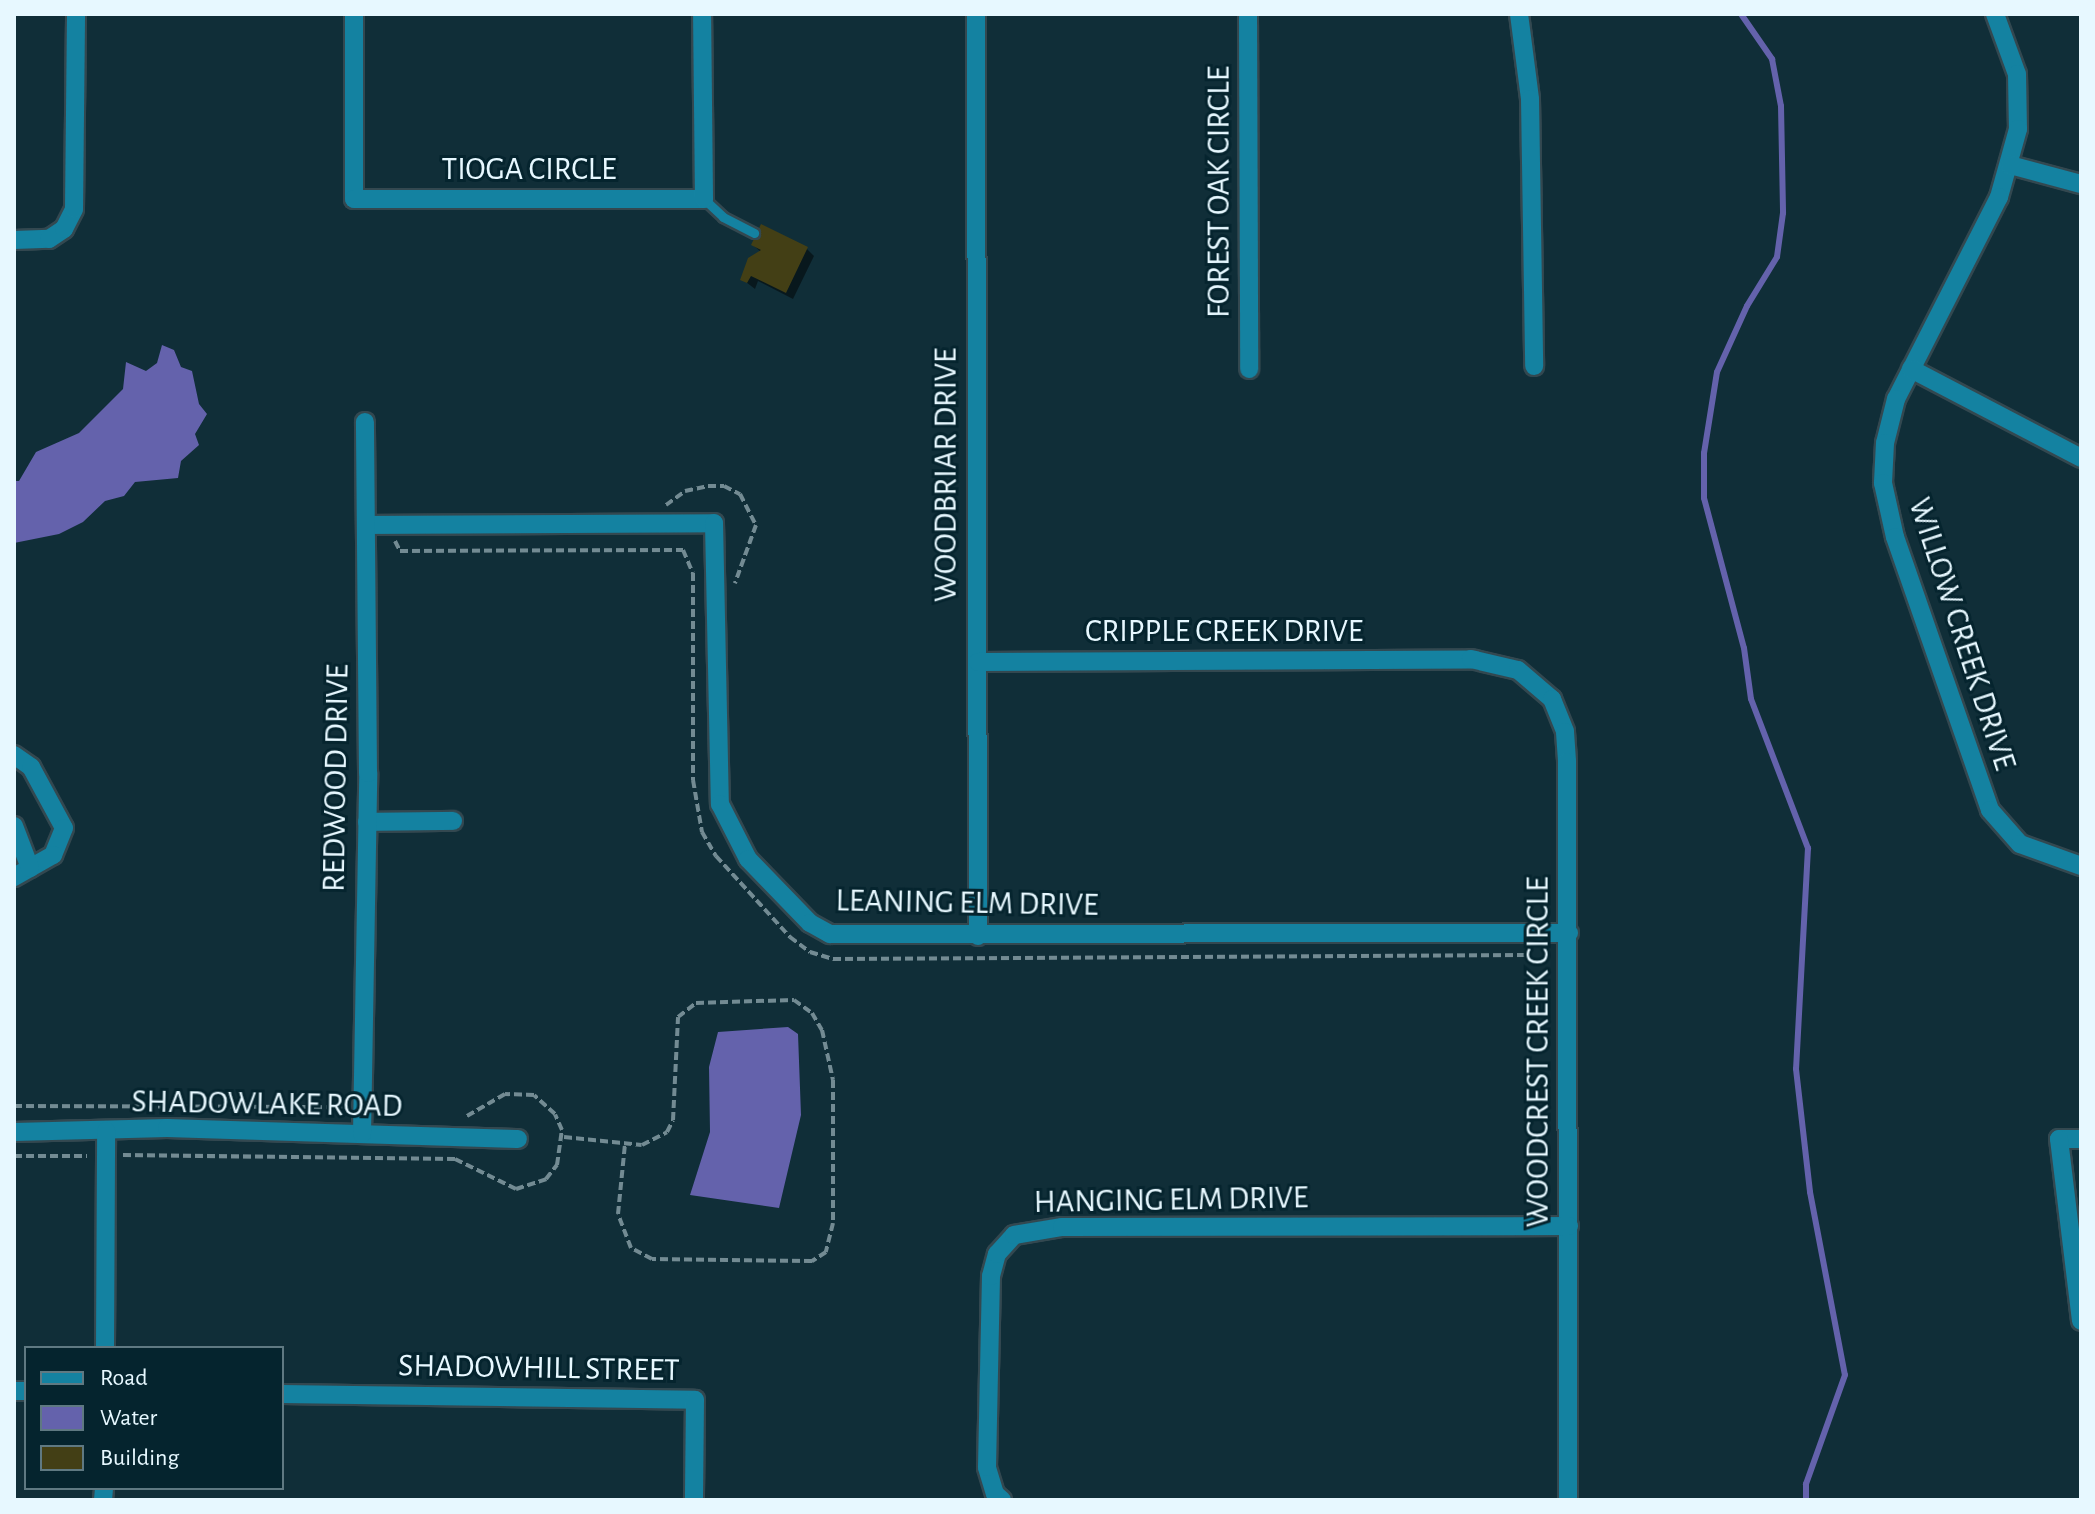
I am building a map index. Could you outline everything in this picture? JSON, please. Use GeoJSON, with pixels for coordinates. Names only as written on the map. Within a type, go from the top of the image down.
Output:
{"type":"FeatureCollection","features":[{"type":"Feature","properties":{"kind":"street"},"geometry":{"type":"LineString","coordinates":[[22,241],[49,239],[64,229],[77,197],[76,14]]}},
{"type":"Feature","properties":{"kind":"street","name":"TIOGA CIRCLE"},"geometry":{"type":"LineString","coordinates":[[354,14],[354,199],[704,199]]}},
{"type":"Feature","properties":{"kind":"street"},"geometry":{"type":"LineString","coordinates":[[702,14],[704,199]]}},
{"type":"Feature","properties":{"kind":"street","name":"WOODBRIAR DRIVE"},"geometry":{"type":"LineString","coordinates":[[976,14],[978,936]]}},
{"type":"Feature","properties":{"kind":"street","name":"FOREST OAK CIRCLE"},"geometry":{"type":"LineString","coordinates":[[1248,14],[1249,369]]}},
{"type":"Feature","properties":{"kind":"street"},"geometry":{"type":"LineString","coordinates":[[1519,14],[1530,99],[1534,366]]}},
{"type":"Feature","properties":{"kind":"street","name":"WILLOW CREEK DRIVE"},"geometry":{"type":"LineString","coordinates":[[1995,14],[2017,74],[2018,129],[2010,165],[1911,369],[1885,443],[1887,510],[1974,774],[1990,810],[2020,844],[2081,866]]}},
{"type":"Feature","properties":{"kind":"street"},"geometry":{"type":"LineString","coordinates":[[2010,165],[2081,184]]}},
{"type":"Feature","properties":{"kind":"street"},"geometry":{"type":"LineString","coordinates":[[1911,369],[2081,458]]}},
{"type":"Feature","properties":{"kind":"street","name":"REDWOOD DRIVE"},"geometry":{"type":"LineString","coordinates":[[362,1134],[367,822],[365,422]]}},
{"type":"Feature","properties":{"kind":"street","name":"LEANING ELM DRIVE"},"geometry":{"type":"LineString","coordinates":[[367,525],[714,523],[716,789],[734,838],[748,859],[821,931],[843,936],[1569,933]]}},
{"type":"Feature","properties":{"kind":"street","name":"CRIPPLE CREEK DRIVE"},"geometry":{"type":"LineString","coordinates":[[978,662],[1471,659]]}},
{"type":"Feature","properties":{"kind":"street","name":"WOODCREST CREEK CIRCLE"},"geometry":{"type":"LineString","coordinates":[[1471,659],[1518,670],[1543,689],[1560,717],[1567,762],[1568,1500]]}},
{"type":"Feature","properties":{"kind":"street"},"geometry":{"type":"LineString","coordinates":[[14,755],[31,767],[64,828],[58,848],[22,872],[14,826]]}},
{"type":"Feature","properties":{"kind":"street"},"geometry":{"type":"LineString","coordinates":[[367,822],[453,821]]}},
{"type":"Feature","properties":{"kind":"street"},"geometry":{"type":"LineString","coordinates":[[105,1346],[106,1131]]}},
{"type":"Feature","properties":{"kind":"street","name":"SHADOWLAKE ROAD"},"geometry":{"type":"LineString","coordinates":[[14,1132],[362,1134],[518,1139]]}},
{"type":"Feature","properties":{"kind":"street"},"geometry":{"type":"LineString","coordinates":[[2081,1139],[2059,1139],[2081,1321]]}},
{"type":"Feature","properties":{"kind":"street","name":"HANGING ELM DRIVE"},"geometry":{"type":"LineString","coordinates":[[1002,1500],[995,1494],[987,1467],[991,1276],[997,1254],[1014,1235],[1062,1227],[1569,1226]]}},
{"type":"Feature","properties":{"kind":"street","name":"SHADOWHILL STREET"},"geometry":{"type":"LineString","coordinates":[[284,1394],[695,1400],[694,1500]]}},
{"type":"Feature","properties":{"kind":"lane"},"geometry":{"type":"LineString","coordinates":[[704,199],[723,217],[754,233]]}},
{"type":"Feature","properties":{"kind":"path"},"geometry":{"type":"LineString","coordinates":[[652,506],[664,506],[685,491],[708,486],[724,486],[740,494],[756,525],[735,596]]}},
{"type":"Feature","properties":{"kind":"path","name":"LEANING ELM DRIVE"},"geometry":{"type":"LineString","coordinates":[[400,551],[683,550],[693,573],[693,780],[702,832],[716,856],[790,937],[810,952],[833,959],[1531,955]]}},
{"type":"Feature","properties":{"kind":"path"},"geometry":{"type":"LineString","coordinates":[[564,1137],[642,1145],[667,1132],[673,1120],[678,1017],[696,1003],[794,1000],[812,1013],[822,1030],[833,1080],[833,1223],[826,1252],[812,1261],[652,1259],[631,1248],[618,1214],[625,1144]]}},
{"type":"Feature","properties":{"kind":"water"},"geometry":{"type":"Polygon","coordinates":[[[162,345],[174,350],[181,367],[192,371],[199,404],[207,414],[195,434],[199,445],[181,461],[178,478],[135,482],[124,496],[105,501],[83,522],[59,534],[14,543],[14,481],[19,481],[36,452],[79,433],[123,389],[126,362],[146,371],[157,363],[162,345]]]}},
{"type":"Feature","properties":{"kind":"water"},"geometry":{"type":"Polygon","coordinates":[[[788,1027],[798,1034],[801,1115],[779,1208],[690,1195],[710,1132],[709,1067],[718,1032],[788,1027]]]}},
{"type":"Feature","properties":{"kind":"building"},"geometry":{"type":"Polygon","coordinates":[[[761,224],[808,247],[786,293],[751,276],[747,283],[740,280],[748,258],[761,250],[751,245],[761,224]]]}},
{"type":"Feature","properties":{"kind":"waterway"},"geometry":{"type":"LineString","coordinates":[[1741,14],[1772,59],[1781,106],[1783,213],[1777,257],[1747,306],[1717,372],[1704,453],[1704,498],[1744,648],[1751,699],[1808,848],[1796,1069],[1810,1192],[1845,1375],[1806,1484],[1806,1500]]}}]}
